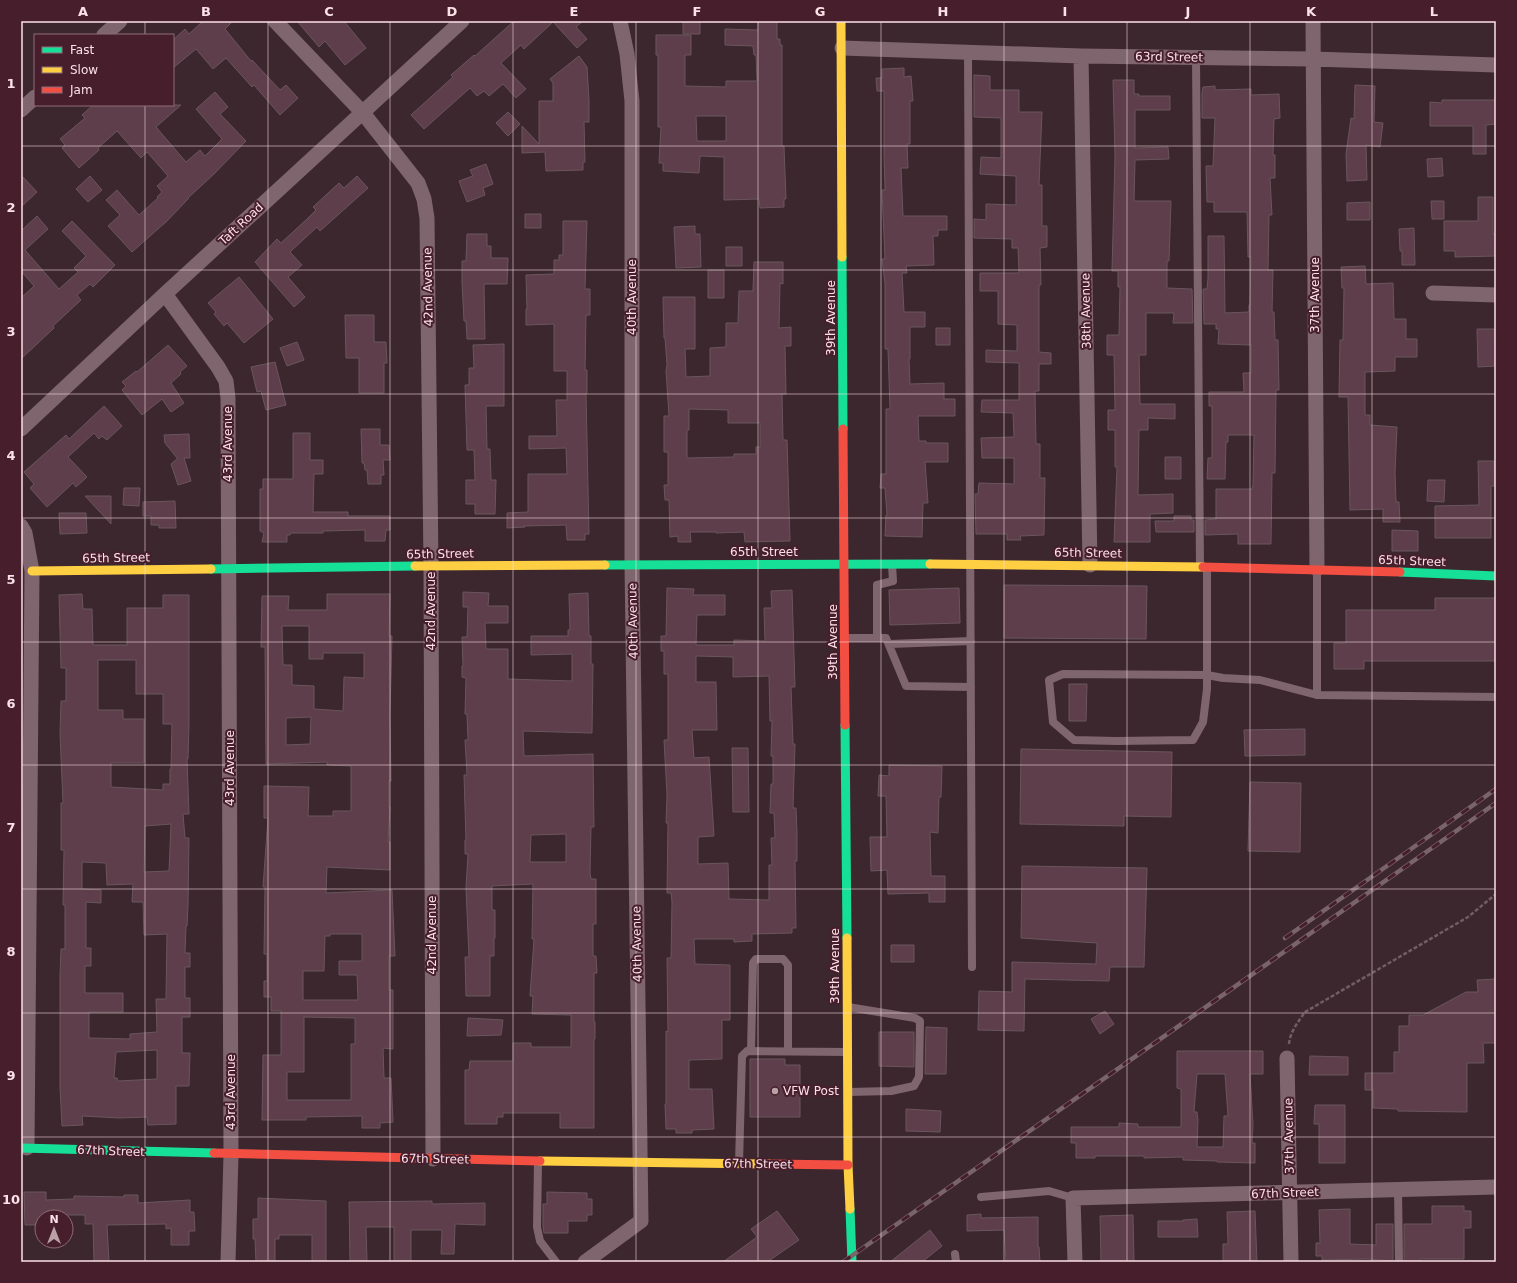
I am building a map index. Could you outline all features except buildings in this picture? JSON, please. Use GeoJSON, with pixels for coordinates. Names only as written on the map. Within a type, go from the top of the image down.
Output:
{"type":"FeatureCollection","features":[{"type":"Feature","properties":{"kind":"street"},"geometry":{"type":"LineString","coordinates":[[105,34],[120,21]]}},
{"type":"Feature","properties":{"kind":"street","name":"42nd Avenue"},"geometry":{"type":"LineString","coordinates":[[275,21],[363,113],[418,184],[424,199],[427,218],[431,566],[433,1159]]}},
{"type":"Feature","properties":{"kind":"street","name":"Taft Road"},"geometry":{"type":"LineString","coordinates":[[21,429],[165,294],[462,21]]}},
{"type":"Feature","properties":{"kind":"street","name":"40th Avenue"},"geometry":{"type":"LineString","coordinates":[[585,1262],[641,1221],[632,564],[632,101],[627,54],[620,21]]}},
{"type":"Feature","properties":{"kind":"street","name":"39th Avenue"},"geometry":{"type":"LineString","coordinates":[[841,21],[848,1165],[852,1262]]}},
{"type":"Feature","properties":{"kind":"street","name":"37th Avenue"},"geometry":{"type":"LineString","coordinates":[[1313,21],[1317,569]]}},
{"type":"Feature","properties":{"kind":"street","name":"63rd Street"},"geometry":{"type":"LineString","coordinates":[[842,48],[1081,56],[1313,59],[1496,65]]}},
{"type":"Feature","properties":{"kind":"street","name":"38th Avenue"},"geometry":{"type":"LineString","coordinates":[[1081,56],[1090,565]]}},
{"type":"Feature","properties":{"kind":"street"},"geometry":{"type":"LineString","coordinates":[[21,110],[34,99]]}},
{"type":"Feature","properties":{"kind":"street"},"geometry":{"type":"LineString","coordinates":[[1434,293],[1496,295]]}},
{"type":"Feature","properties":{"kind":"street","name":"43rd Avenue"},"geometry":{"type":"LineString","coordinates":[[165,294],[218,367],[226,381],[228,398],[231,1155],[228,1262]]}},
{"type":"Feature","properties":{"kind":"street"},"geometry":{"type":"LineString","coordinates":[[21,526],[25,533],[32,570],[24,1148]]}},
{"type":"Feature","properties":{"kind":"street","name":"65th Street"},"geometry":{"type":"LineString","coordinates":[[32,570],[632,564],[1090,565],[1317,569],[1496,576]]}},
{"type":"Feature","properties":{"kind":"street","name":"37th Avenue"},"geometry":{"type":"LineString","coordinates":[[1287,1058],[1291,1262]]}},
{"type":"Feature","properties":{"kind":"street","name":"67th Street"},"geometry":{"type":"LineString","coordinates":[[24,1148],[231,1155],[640,1163],[848,1165]]}},
{"type":"Feature","properties":{"kind":"street","name":"67th Street"},"geometry":{"type":"LineString","coordinates":[[1074,1198],[1496,1187]]}},
{"type":"Feature","properties":{"kind":"street"},"geometry":{"type":"LineString","coordinates":[[1074,1198],[1075,1262]]}},
{"type":"Feature","properties":{"kind":"lane"},"geometry":{"type":"LineString","coordinates":[[968,52],[972,967]]}},
{"type":"Feature","properties":{"kind":"lane"},"geometry":{"type":"LineString","coordinates":[[1196,58],[1203,567],[1206,675],[1203,722],[1193,740],[1116,741],[1074,740],[1053,722],[1049,680],[1063,674],[1206,675],[1222,678],[1260,680],[1317,695],[1496,697]]}},
{"type":"Feature","properties":{"kind":"lane"},"geometry":{"type":"LineString","coordinates":[[877,638],[877,585],[893,581],[892,565]]}},
{"type":"Feature","properties":{"kind":"lane"},"geometry":{"type":"LineString","coordinates":[[1317,569],[1317,695]]}},
{"type":"Feature","properties":{"kind":"lane"},"geometry":{"type":"LineString","coordinates":[[845,638],[886,638],[890,644],[906,686],[971,687]]}},
{"type":"Feature","properties":{"kind":"lane"},"geometry":{"type":"LineString","coordinates":[[890,644],[971,641]]}},
{"type":"Feature","properties":{"kind":"lane"},"geometry":{"type":"LineString","coordinates":[[752,1052],[753,963],[756,959],[783,959],[788,964],[788,1052]]}},
{"type":"Feature","properties":{"kind":"lane"},"geometry":{"type":"LineString","coordinates":[[847,1007],[915,1018],[920,1021],[919,1077],[914,1086],[891,1091],[848,1092]]}},
{"type":"Feature","properties":{"kind":"lane"},"geometry":{"type":"LineString","coordinates":[[739,1164],[742,1056],[747,1052],[847,1052]]}},
{"type":"Feature","properties":{"kind":"lane"},"geometry":{"type":"LineString","coordinates":[[538,1161],[537,1227],[540,1241],[556,1262]]}},
{"type":"Feature","properties":{"kind":"lane"},"geometry":{"type":"LineString","coordinates":[[1398,1190],[1399,1262]]}},
{"type":"Feature","properties":{"kind":"lane"},"geometry":{"type":"LineString","coordinates":[[981,1198],[1049,1191],[1074,1198]]}},
{"type":"Feature","properties":{"kind":"path"},"geometry":{"type":"LineString","coordinates":[[1287,1058],[1289,1039],[1294,1027],[1305,1012],[1468,917],[1496,894]]}},
{"type":"Feature","properties":{"kind":"railway"},"geometry":{"type":"LineString","coordinates":[[1285,938],[1496,789]]}},
{"type":"Feature","properties":{"kind":"railway"},"geometry":{"type":"LineString","coordinates":[[843,1262],[1496,803]]}},
{"type":"Feature","properties":{"kind":"traffic: fast"},"geometry":{"type":"LineString","coordinates":[[842,257],[843,429]]}},
{"type":"Feature","properties":{"kind":"traffic: fast"},"geometry":{"type":"LineString","coordinates":[[605,565],[930,564]]}},
{"type":"Feature","properties":{"kind":"traffic: fast"},"geometry":{"type":"LineString","coordinates":[[211,569],[415,566]]}},
{"type":"Feature","properties":{"kind":"traffic: fast"},"geometry":{"type":"LineString","coordinates":[[1400,572],[1496,576]]}},
{"type":"Feature","properties":{"kind":"traffic: fast"},"geometry":{"type":"LineString","coordinates":[[845,725],[847,938]]}},
{"type":"Feature","properties":{"kind":"traffic: fast"},"geometry":{"type":"LineString","coordinates":[[21,1148],[214,1153]]}},
{"type":"Feature","properties":{"kind":"traffic: fast"},"geometry":{"type":"LineString","coordinates":[[850,1209],[852,1262]]}},
{"type":"Feature","properties":{"kind":"traffic: slow"},"geometry":{"type":"LineString","coordinates":[[841,21],[842,257]]}},
{"type":"Feature","properties":{"kind":"traffic: slow"},"geometry":{"type":"LineString","coordinates":[[930,564],[1203,567]]}},
{"type":"Feature","properties":{"kind":"traffic: slow"},"geometry":{"type":"LineString","coordinates":[[415,566],[605,565]]}},
{"type":"Feature","properties":{"kind":"traffic: slow"},"geometry":{"type":"LineString","coordinates":[[32,571],[211,569]]}},
{"type":"Feature","properties":{"kind":"traffic: slow"},"geometry":{"type":"LineString","coordinates":[[847,938],[848,1165],[850,1209]]}},
{"type":"Feature","properties":{"kind":"traffic: slow"},"geometry":{"type":"LineString","coordinates":[[540,1161],[769,1164]]}},
{"type":"Feature","properties":{"kind":"traffic: jam"},"geometry":{"type":"LineString","coordinates":[[843,429],[845,725]]}},
{"type":"Feature","properties":{"kind":"traffic: jam"},"geometry":{"type":"LineString","coordinates":[[1203,567],[1400,572]]}},
{"type":"Feature","properties":{"kind":"traffic: jam"},"geometry":{"type":"LineString","coordinates":[[214,1153],[540,1161]]}},
{"type":"Feature","properties":{"kind":"traffic: jam"},"geometry":{"type":"LineString","coordinates":[[769,1164],[848,1165]]}},
{"type":"Feature","properties":{"kind":"place","name":"VFW Post"},"geometry":{"type":"Point","coordinates":[775,1091]}}]}
